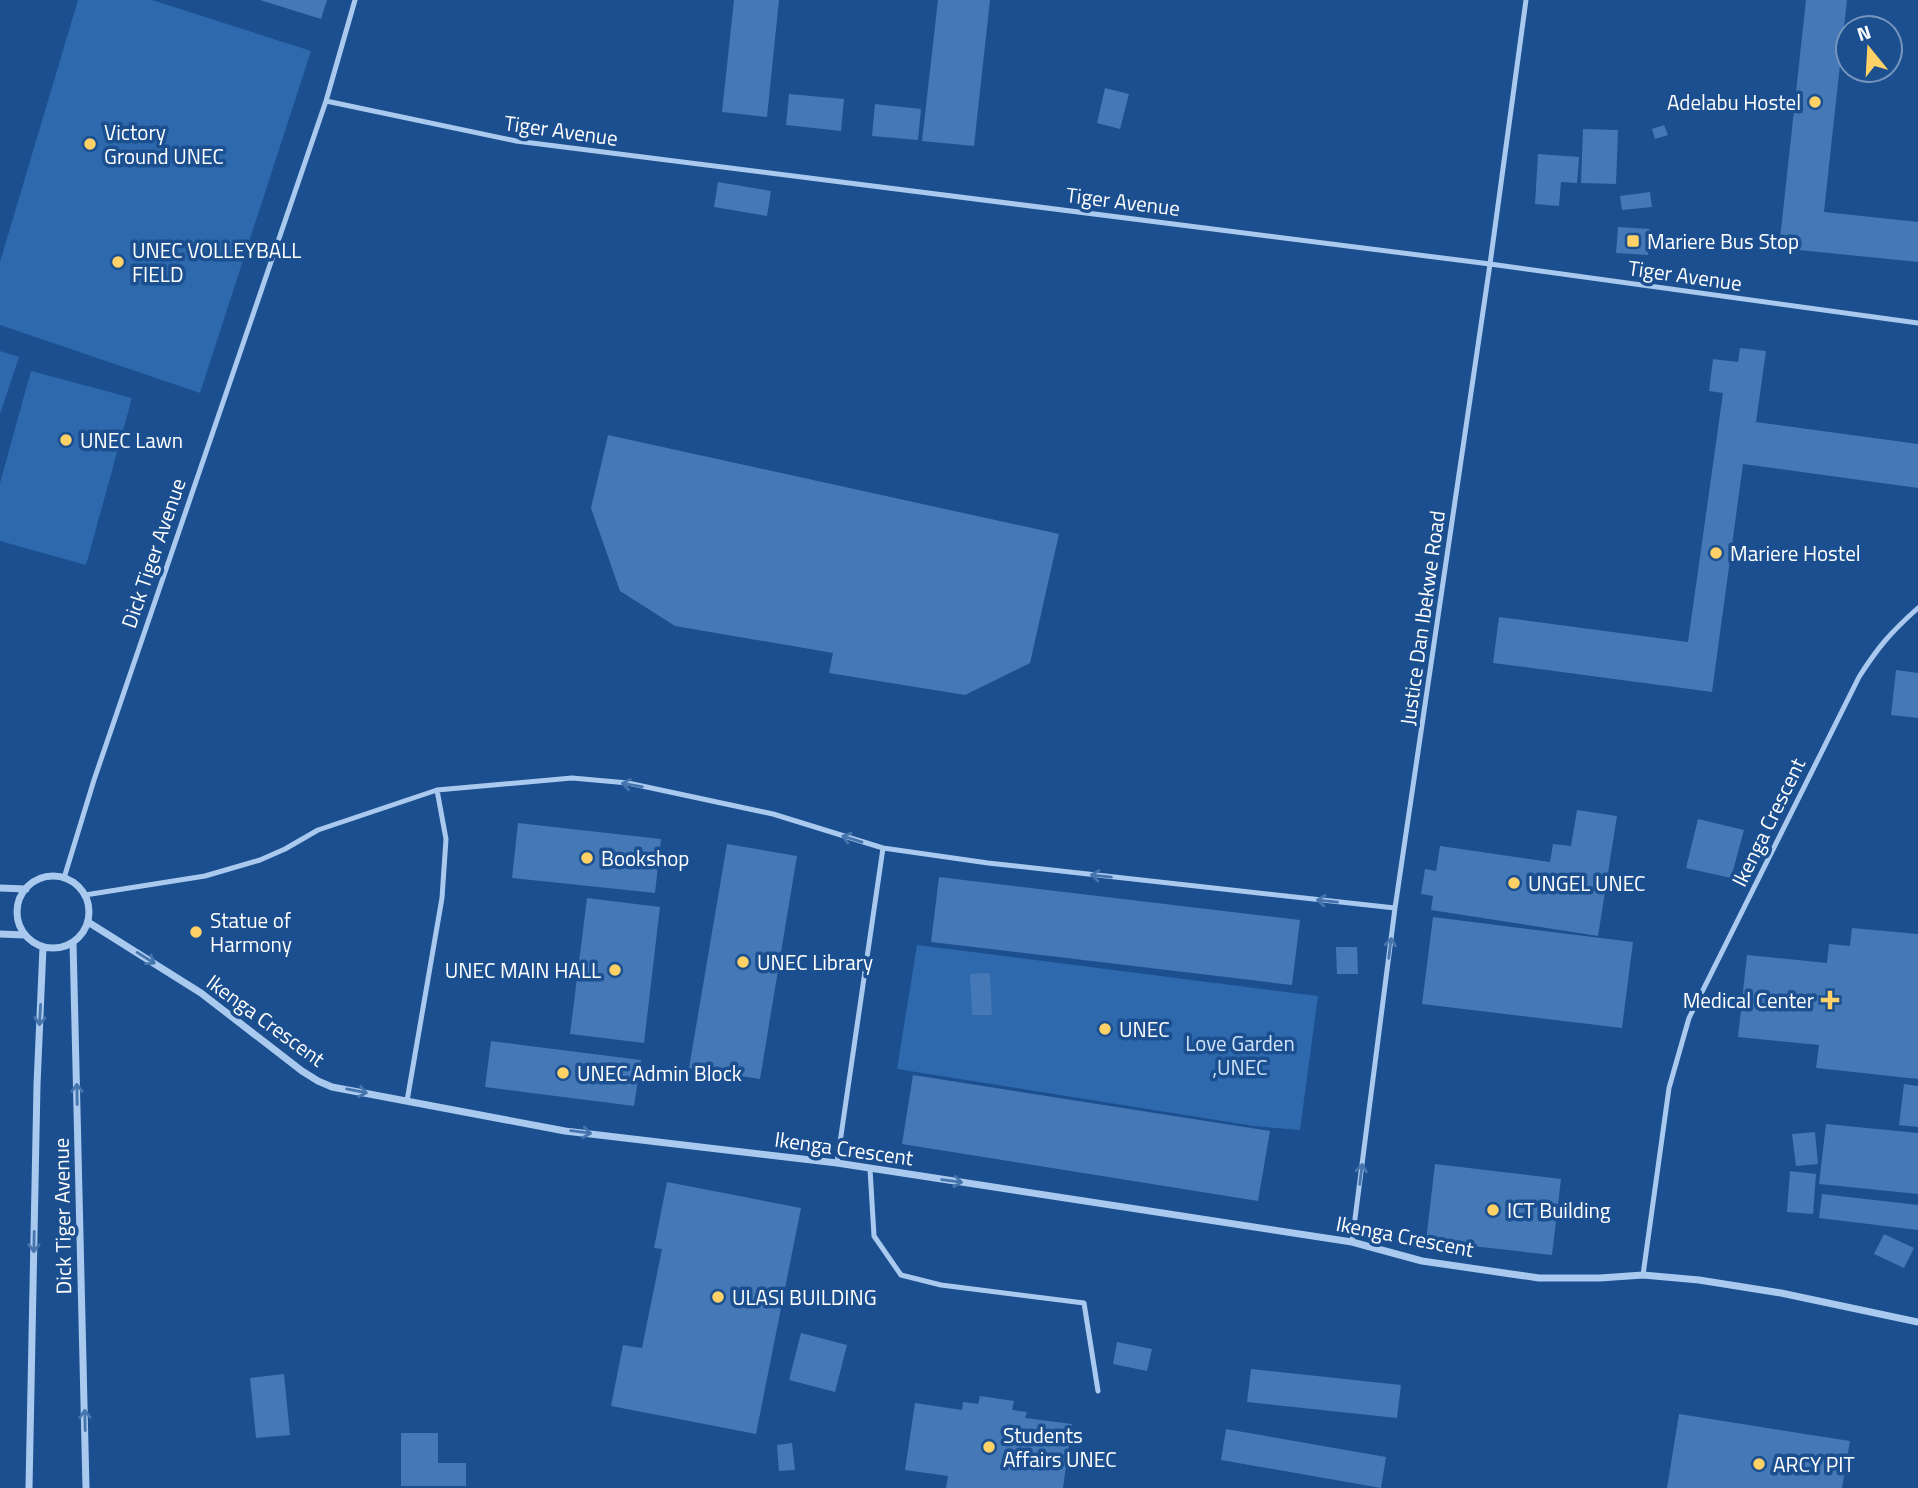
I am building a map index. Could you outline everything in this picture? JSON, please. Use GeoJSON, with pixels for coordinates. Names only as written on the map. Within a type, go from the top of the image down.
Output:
{"type":"FeatureCollection","features":[{"type":"Feature","properties":{"kind":"street"},"geometry":{"type":"LineString","coordinates":[[50,876],[64,878],[76,884],[85,895],[89,908],[88,922],[83,933],[73,942],[59,948],[43,947],[33,943],[19,925],[19,900],[36,880],[50,876]]}},
{"type":"Feature","properties":{"kind":"street"},"geometry":{"type":"LineString","coordinates":[[0,888],[26,889]]}},
{"type":"Feature","properties":{"kind":"street","name":"Ikenga Crescent"},"geometry":{"type":"LineString","coordinates":[[88,922],[201,993],[318,1082],[332,1087],[565,1131],[837,1163],[1352,1242],[1422,1261],[1539,1278],[1643,1275],[1699,1280],[1781,1293],[1918,1322]]}},
{"type":"Feature","properties":{"kind":"street"},"geometry":{"type":"LineString","coordinates":[[0,934],[25,935]]}},
{"type":"Feature","properties":{"kind":"street","name":"Dick Tiger Avenue"},"geometry":{"type":"LineString","coordinates":[[73,942],[86,1488]]}},
{"type":"Feature","properties":{"kind":"street","name":"Dick Tiger Avenue"},"geometry":{"type":"LineString","coordinates":[[29,1488],[37,1085],[43,947]]}},
{"type":"Feature","properties":{"kind":"lane","name":"Dick Tiger Avenue"},"geometry":{"type":"LineString","coordinates":[[64,878],[103,754],[326,101],[355,0]]}},
{"type":"Feature","properties":{"kind":"lane","name":"Justice Dan Ibekwe Road"},"geometry":{"type":"LineString","coordinates":[[1352,1242],[1395,908],[1526,0]]}},
{"type":"Feature","properties":{"kind":"lane","name":"Tiger Avenue"},"geometry":{"type":"LineString","coordinates":[[326,101],[516,141],[1490,264],[1918,323]]}},
{"type":"Feature","properties":{"kind":"lane","name":"Ikenga Crescent"},"geometry":{"type":"LineString","coordinates":[[1643,1275],[1669,1088],[1689,1018],[1859,677],[1884,640],[1918,608]]}},
{"type":"Feature","properties":{"kind":"lane"},"geometry":{"type":"LineString","coordinates":[[85,895],[205,876],[260,860],[318,830],[437,790],[572,778],[628,783],[773,814],[883,848],[988,863],[1395,908]]}},
{"type":"Feature","properties":{"kind":"lane"},"geometry":{"type":"LineString","coordinates":[[407,1101],[442,898],[446,839],[437,790]]}},
{"type":"Feature","properties":{"kind":"lane"},"geometry":{"type":"LineString","coordinates":[[837,1163],[883,848]]}},
{"type":"Feature","properties":{"kind":"lane"},"geometry":{"type":"LineString","coordinates":[[870,1169],[874,1236],[901,1275],[941,1285],[1084,1303],[1098,1391]]}},
{"type":"Feature","properties":{"kind":"green space"},"geometry":{"type":"Polygon","coordinates":[[[78,0],[152,0],[311,51],[200,393],[0,325],[0,262],[78,0]]]}},
{"type":"Feature","properties":{"kind":"green space"},"geometry":{"type":"Polygon","coordinates":[[[0,351],[19,357],[0,414],[0,351]]]}},
{"type":"Feature","properties":{"kind":"green space","name":"UNEC Lawn"},"geometry":{"type":"Polygon","coordinates":[[[31,371],[132,398],[86,565],[0,541],[0,483],[31,371]]]}},
{"type":"Feature","properties":{"kind":"green space","name":"Love Garden ,UNEC"},"geometry":{"type":"Polygon","coordinates":[[[917,945],[1318,996],[1300,1130],[1254,1126],[897,1069],[917,945]]]}},
{"type":"Feature","properties":{"kind":"building"},"geometry":{"type":"Polygon","coordinates":[[[260,0],[327,0],[321,19],[260,0]]]}},
{"type":"Feature","properties":{"kind":"building"},"geometry":{"type":"Polygon","coordinates":[[[734,0],[779,0],[767,117],[722,112],[734,0]]]}},
{"type":"Feature","properties":{"kind":"building"},"geometry":{"type":"Polygon","coordinates":[[[938,0],[990,0],[974,146],[922,141],[938,0]]]}},
{"type":"Feature","properties":{"kind":"building","name":"Adelabu Hostel"},"geometry":{"type":"Polygon","coordinates":[[[1806,0],[1847,0],[1845,14],[1834,14],[1834,84],[1838,84],[1824,212],[1918,222],[1918,262],[1779,248],[1806,0]]]}},
{"type":"Feature","properties":{"kind":"building"},"geometry":{"type":"Polygon","coordinates":[[[1105,88],[1129,94],[1120,129],[1097,123],[1105,88]]]}},
{"type":"Feature","properties":{"kind":"building"},"geometry":{"type":"Polygon","coordinates":[[[789,94],[844,99],[841,131],[786,125],[789,94]]]}},
{"type":"Feature","properties":{"kind":"building"},"geometry":{"type":"Polygon","coordinates":[[[875,104],[921,109],[918,140],[872,136],[875,104]]]}},
{"type":"Feature","properties":{"kind":"building"},"geometry":{"type":"Polygon","coordinates":[[[1664,125],[1668,135],[1655,139],[1652,129],[1664,125]]]}},
{"type":"Feature","properties":{"kind":"building"},"geometry":{"type":"Polygon","coordinates":[[[1583,129],[1618,130],[1616,184],[1581,183],[1583,129]]]}},
{"type":"Feature","properties":{"kind":"building"},"geometry":{"type":"Polygon","coordinates":[[[1538,154],[1579,157],[1577,183],[1561,182],[1559,206],[1535,204],[1538,154]]]}},
{"type":"Feature","properties":{"kind":"building"},"geometry":{"type":"Polygon","coordinates":[[[718,182],[771,191],[767,216],[714,207],[718,182]]]}},
{"type":"Feature","properties":{"kind":"building"},"geometry":{"type":"Polygon","coordinates":[[[1650,192],[1652,207],[1622,210],[1620,196],[1650,192]]]}},
{"type":"Feature","properties":{"kind":"building","name":"Mariere Bus Stop"},"geometry":{"type":"Polygon","coordinates":[[[1618,227],[1650,229],[1648,255],[1616,253],[1618,227]]]}},
{"type":"Feature","properties":{"kind":"building","name":"Mariere Hostel"},"geometry":{"type":"Polygon","coordinates":[[[1740,348],[1766,351],[1756,422],[1918,444],[1918,488],[1743,464],[1712,692],[1493,663],[1499,617],[1688,642],[1723,393],[1709,391],[1713,359],[1738,362],[1740,348]]]}},
{"type":"Feature","properties":{"kind":"building"},"geometry":{"type":"Polygon","coordinates":[[[608,435],[1059,534],[1030,663],[965,695],[829,673],[833,653],[675,626],[620,591],[591,508],[608,435]]]}},
{"type":"Feature","properties":{"kind":"building"},"geometry":{"type":"Polygon","coordinates":[[[1896,670],[1918,673],[1918,718],[1891,715],[1896,670]]]}},
{"type":"Feature","properties":{"kind":"building","name":"UNGEL UNEC"},"geometry":{"type":"Polygon","coordinates":[[[1577,810],[1617,816],[1598,936],[1431,910],[1433,896],[1421,894],[1425,869],[1436,871],[1440,846],[1550,862],[1553,844],[1571,846],[1577,810]]]}},
{"type":"Feature","properties":{"kind":"building"},"geometry":{"type":"Polygon","coordinates":[[[1698,819],[1744,830],[1731,878],[1686,868],[1698,819]]]}},
{"type":"Feature","properties":{"kind":"building","name":"Bookshop"},"geometry":{"type":"Polygon","coordinates":[[[518,823],[661,839],[655,893],[512,878],[518,823]]]}},
{"type":"Feature","properties":{"kind":"building","name":"UNEC Library"},"geometry":{"type":"Polygon","coordinates":[[[727,844],[797,856],[760,1079],[689,1068],[727,844]]]}},
{"type":"Feature","properties":{"kind":"building"},"geometry":{"type":"Polygon","coordinates":[[[939,877],[1300,920],[1292,985],[931,942],[939,877]]]}},
{"type":"Feature","properties":{"kind":"building","name":"UNEC MAIN HALL"},"geometry":{"type":"Polygon","coordinates":[[[587,898],[660,907],[644,1043],[570,1034],[587,898]]]}},
{"type":"Feature","properties":{"kind":"building"},"geometry":{"type":"Polygon","coordinates":[[[1433,917],[1633,942],[1622,1028],[1422,1004],[1433,917]]]}},
{"type":"Feature","properties":{"kind":"building","name":"Medical Center"},"geometry":{"type":"Polygon","coordinates":[[[1852,928],[1918,934],[1918,1079],[1816,1068],[1819,1045],[1738,1037],[1747,955],[1827,963],[1829,944],[1850,946],[1852,928]]]}},
{"type":"Feature","properties":{"kind":"building"},"geometry":{"type":"Polygon","coordinates":[[[1336,947],[1357,947],[1358,974],[1337,974],[1336,947]]]}},
{"type":"Feature","properties":{"kind":"building"},"geometry":{"type":"Polygon","coordinates":[[[990,973],[992,1015],[972,1015],[970,974],[990,973]]]}},
{"type":"Feature","properties":{"kind":"building","name":"UNEC Admin Block"},"geometry":{"type":"Polygon","coordinates":[[[491,1041],[641,1060],[634,1106],[485,1087],[491,1041]]]}},
{"type":"Feature","properties":{"kind":"building"},"geometry":{"type":"Polygon","coordinates":[[[913,1075],[1270,1131],[1258,1201],[902,1144],[913,1075]]]}},
{"type":"Feature","properties":{"kind":"building"},"geometry":{"type":"Polygon","coordinates":[[[1904,1084],[1918,1086],[1918,1127],[1899,1125],[1904,1084]]]}},
{"type":"Feature","properties":{"kind":"building"},"geometry":{"type":"Polygon","coordinates":[[[1826,1124],[1918,1133],[1918,1194],[1819,1184],[1826,1124]]]}},
{"type":"Feature","properties":{"kind":"building"},"geometry":{"type":"Polygon","coordinates":[[[1815,1132],[1818,1164],[1796,1166],[1792,1134],[1815,1132]]]}},
{"type":"Feature","properties":{"kind":"building","name":"ICT Building"},"geometry":{"type":"Polygon","coordinates":[[[1435,1164],[1561,1179],[1552,1255],[1426,1241],[1435,1164]]]}},
{"type":"Feature","properties":{"kind":"building"},"geometry":{"type":"Polygon","coordinates":[[[1790,1171],[1816,1174],[1813,1214],[1787,1212],[1790,1171]]]}},
{"type":"Feature","properties":{"kind":"building","name":"ULASI BUILDING"},"geometry":{"type":"Polygon","coordinates":[[[667,1182],[801,1208],[756,1434],[611,1406],[623,1345],[642,1348],[662,1249],[654,1248],[667,1182]]]}},
{"type":"Feature","properties":{"kind":"building"},"geometry":{"type":"Polygon","coordinates":[[[1822,1194],[1918,1205],[1918,1230],[1819,1218],[1822,1194]]]}},
{"type":"Feature","properties":{"kind":"building"},"geometry":{"type":"Polygon","coordinates":[[[1884,1234],[1914,1248],[1904,1268],[1874,1254],[1884,1234]]]}},
{"type":"Feature","properties":{"kind":"building"},"geometry":{"type":"Polygon","coordinates":[[[801,1333],[847,1345],[835,1392],[789,1380],[801,1333]]]}},
{"type":"Feature","properties":{"kind":"building"},"geometry":{"type":"Polygon","coordinates":[[[1117,1342],[1152,1349],[1147,1371],[1113,1364],[1117,1342]]]}},
{"type":"Feature","properties":{"kind":"building"},"geometry":{"type":"Polygon","coordinates":[[[1251,1369],[1401,1385],[1397,1418],[1247,1402],[1251,1369]]]}},
{"type":"Feature","properties":{"kind":"building"},"geometry":{"type":"Polygon","coordinates":[[[284,1374],[290,1435],[256,1438],[250,1378],[284,1374]]]}},
{"type":"Feature","properties":{"kind":"building","name":"Students Affairs UNEC"},"geometry":{"type":"Polygon","coordinates":[[[980,1396],[1014,1401],[1012,1410],[1027,1412],[1025,1418],[1072,1424],[1063,1488],[946,1488],[948,1476],[905,1470],[915,1403],[962,1410],[963,1402],[978,1404],[980,1396]]]}},
{"type":"Feature","properties":{"kind":"building","name":"ARCY PIT"},"geometry":{"type":"Polygon","coordinates":[[[1679,1414],[1850,1441],[1842,1488],[1667,1488],[1679,1414]]]}},
{"type":"Feature","properties":{"kind":"building"},"geometry":{"type":"Polygon","coordinates":[[[1226,1429],[1386,1457],[1381,1488],[1221,1460],[1226,1429]]]}},
{"type":"Feature","properties":{"kind":"building"},"geometry":{"type":"Polygon","coordinates":[[[401,1433],[438,1433],[438,1463],[466,1463],[466,1486],[401,1486],[401,1433]]]}},
{"type":"Feature","properties":{"kind":"building"},"geometry":{"type":"Polygon","coordinates":[[[792,1443],[795,1470],[779,1471],[777,1445],[792,1443]]]}},
{"type":"Feature","properties":{"kind":"place","name":"Adelabu Hostel"},"geometry":{"type":"Point","coordinates":[1815,102]}},
{"type":"Feature","properties":{"kind":"place","name":"Victory Ground UNEC"},"geometry":{"type":"Point","coordinates":[90,144]}},
{"type":"Feature","properties":{"kind":"place","name":"Mariere Bus Stop"},"geometry":{"type":"Point","coordinates":[1633,241]}},
{"type":"Feature","properties":{"kind":"place","name":"UNEC VOLLEYBALL FIELD"},"geometry":{"type":"Point","coordinates":[118,262]}},
{"type":"Feature","properties":{"kind":"place","name":"UNEC Lawn"},"geometry":{"type":"Point","coordinates":[66,440]}},
{"type":"Feature","properties":{"kind":"place","name":"Mariere Hostel"},"geometry":{"type":"Point","coordinates":[1716,553]}},
{"type":"Feature","properties":{"kind":"place","name":"Bookshop"},"geometry":{"type":"Point","coordinates":[587,858]}},
{"type":"Feature","properties":{"kind":"place","name":"UNGEL UNEC"},"geometry":{"type":"Point","coordinates":[1514,883]}},
{"type":"Feature","properties":{"kind":"place","name":"Statue of Harmony"},"geometry":{"type":"Point","coordinates":[196,932]}},
{"type":"Feature","properties":{"kind":"place","name":"UNEC Library"},"geometry":{"type":"Point","coordinates":[743,962]}},
{"type":"Feature","properties":{"kind":"place","name":"UNEC MAIN HALL"},"geometry":{"type":"Point","coordinates":[615,970]}},
{"type":"Feature","properties":{"kind":"place","name":"Medical Center"},"geometry":{"type":"Point","coordinates":[1830,1000]}},
{"type":"Feature","properties":{"kind":"place","name":"UNEC"},"geometry":{"type":"Point","coordinates":[1105,1029]}},
{"type":"Feature","properties":{"kind":"place","name":"UNEC Admin Block"},"geometry":{"type":"Point","coordinates":[563,1073]}},
{"type":"Feature","properties":{"kind":"place","name":"ICT Building"},"geometry":{"type":"Point","coordinates":[1493,1210]}},
{"type":"Feature","properties":{"kind":"place","name":"ULASI BUILDING"},"geometry":{"type":"Point","coordinates":[718,1297]}},
{"type":"Feature","properties":{"kind":"place","name":"Students Affairs UNEC"},"geometry":{"type":"Point","coordinates":[989,1447]}},
{"type":"Feature","properties":{"kind":"place","name":"ARCY PIT"},"geometry":{"type":"Point","coordinates":[1759,1464]}}]}
